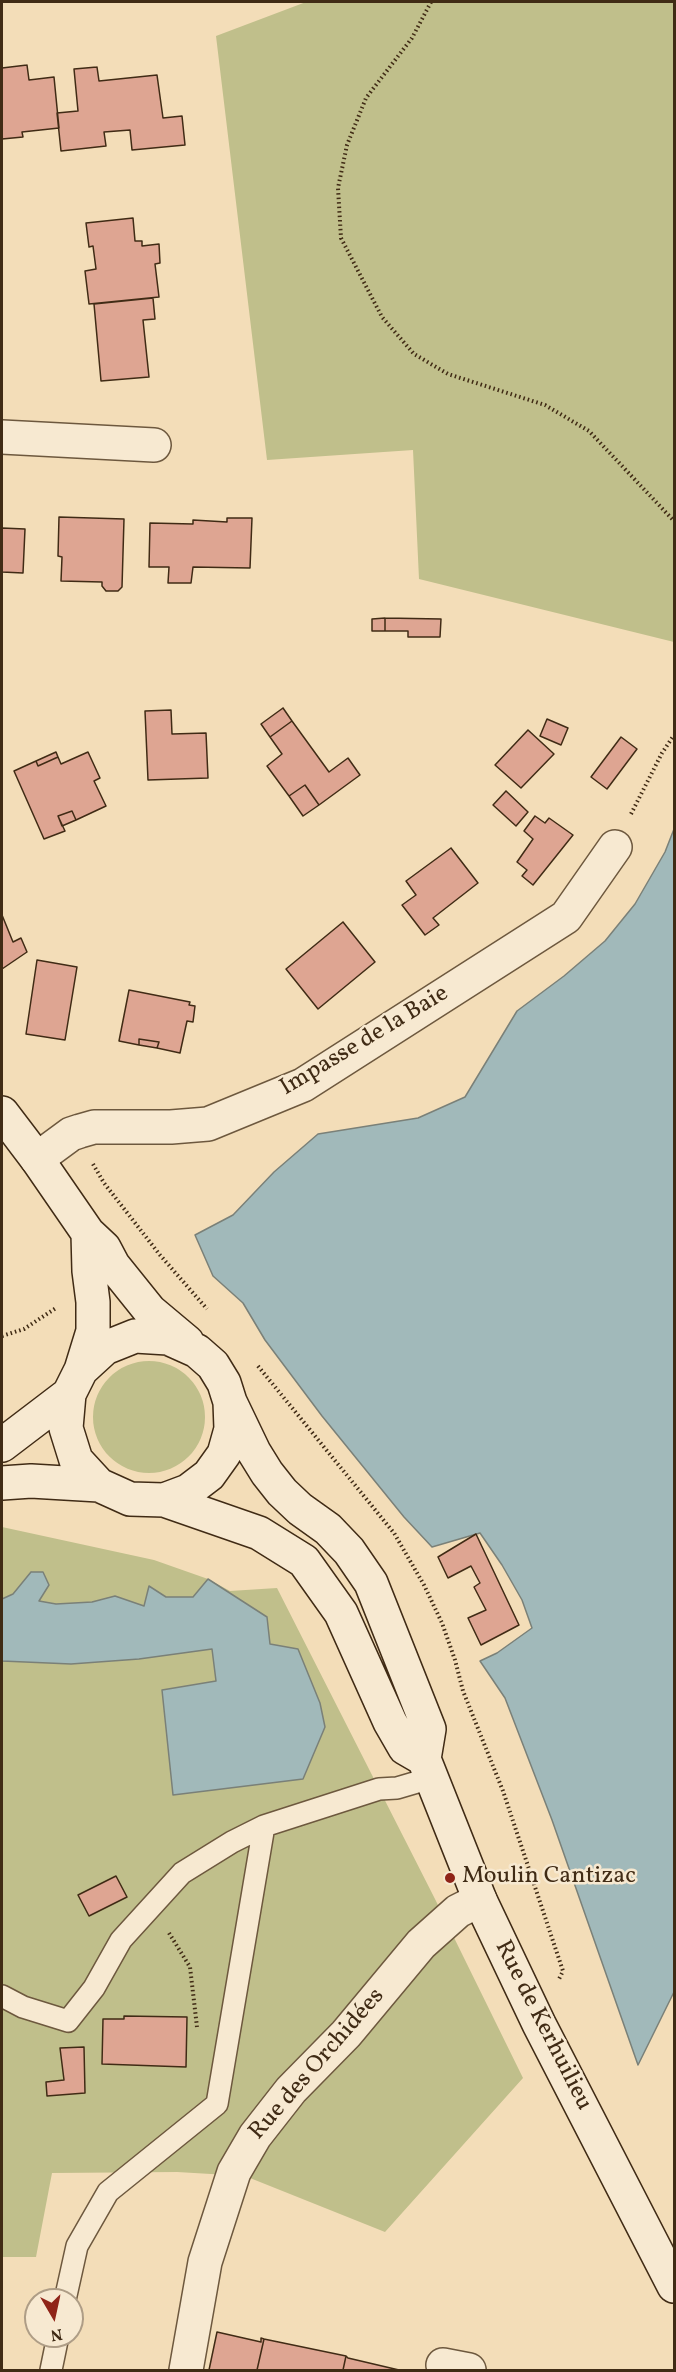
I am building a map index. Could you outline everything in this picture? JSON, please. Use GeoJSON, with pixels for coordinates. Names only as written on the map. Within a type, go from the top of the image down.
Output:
{"type":"FeatureCollection","features":[{"type":"Feature","properties":{"kind":"main road"},"geometry":{"type":"LineString","coordinates":[[2,437],[154,445]]}},
{"type":"Feature","properties":{"kind":"main road","name":"Impasse de la Baie"},"geometry":{"type":"LineString","coordinates":[[37,1159],[71,1134],[94,1127],[171,1127],[208,1124],[303,1085],[566,917],[615,847]]}},
{"type":"Feature","properties":{"kind":"main road"},"geometry":{"type":"LineString","coordinates":[[2,1113],[88,1233],[104,1248],[113,1265],[150,1311],[213,1365],[224,1383],[230,1402],[254,1452],[272,1479],[300,1509],[328,1529],[350,1551],[371,1583],[429,1729],[428,1769]]}},
{"type":"Feature","properties":{"kind":"main road"},"geometry":{"type":"LineString","coordinates":[[88,1233],[93,1331],[75,1382],[66,1428],[76,1460],[99,1485]]}},
{"type":"Feature","properties":{"kind":"main road"},"geometry":{"type":"LineString","coordinates":[[2,1445],[75,1382],[105,1348],[135,1336],[168,1338],[197,1351]]}},
{"type":"Feature","properties":{"kind":"main road"},"geometry":{"type":"LineString","coordinates":[[164,1500],[188,1491],[209,1476],[224,1454],[231,1429],[230,1402]]}},
{"type":"Feature","properties":{"kind":"main road"},"geometry":{"type":"LineString","coordinates":[[2,1483],[32,1481],[99,1485],[130,1499],[164,1500],[259,1533],[304,1561],[341,1613],[400,1740],[405,1748],[428,1769]]}},
{"type":"Feature","properties":{"kind":"main road","name":"Rue de Kerhuilieu"},"geometry":{"type":"LineString","coordinates":[[428,1769],[480,1900],[539,2024],[675,2286]]}},
{"type":"Feature","properties":{"kind":"main road","name":"Rue des Orchidées"},"geometry":{"type":"LineString","coordinates":[[186,2370],[205,2262],[234,2172],[255,2136],[291,2091],[346,2034],[421,1944],[458,1911],[480,1900]]}},
{"type":"Feature","properties":{"kind":"lane"},"geometry":{"type":"LineString","coordinates":[[2,1996],[23,2007],[68,2021],[94,1988],[121,1940],[182,1873],[232,1842],[264,1826],[379,1789],[398,1788],[428,1769]]}},
{"type":"Feature","properties":{"kind":"lane"},"geometry":{"type":"LineString","coordinates":[[68,2288],[77,2246],[108,2192],[217,2103],[264,1826]]}},
{"type":"Feature","properties":{"kind":"lane"},"geometry":{"type":"LineString","coordinates":[[51,2370],[56,2348]]}},
{"type":"Feature","properties":{"kind":"path"},"geometry":{"type":"LineString","coordinates":[[431,2],[412,38],[366,98],[347,145],[338,188],[341,238],[382,317],[414,354],[448,374],[545,405],[589,431],[675,520]]}},
{"type":"Feature","properties":{"kind":"path"},"geometry":{"type":"LineString","coordinates":[[615,847],[662,753],[675,735]]}},
{"type":"Feature","properties":{"kind":"path"},"geometry":{"type":"LineString","coordinates":[[90,1159],[104,1183],[160,1255]]}},
{"type":"Feature","properties":{"kind":"path"},"geometry":{"type":"LineString","coordinates":[[2,1336],[24,1329],[62,1303]]}},
{"type":"Feature","properties":{"kind":"shaded area"},"geometry":{"type":"Polygon","coordinates":[[[306,2],[674,2],[674,642],[419,579],[413,450],[267,460],[216,36],[306,2]]]}},
{"type":"Feature","properties":{"kind":"shaded area"},"geometry":{"type":"Polygon","coordinates":[[[149,1361],[171,1365],[189,1377],[201,1395],[205,1417],[201,1439],[189,1457],[171,1469],[149,1473],[127,1469],[109,1457],[97,1439],[93,1417],[97,1395],[109,1377],[127,1365],[149,1361]]]}},
{"type":"Feature","properties":{"kind":"shaded area"},"geometry":{"type":"Polygon","coordinates":[[[2,1527],[154,1560],[208,1579],[230,1591],[277,1588],[523,2078],[385,2232],[245,2176],[177,2172],[52,2173],[36,2257],[2,2257],[2,1527]]]}},
{"type":"Feature","properties":{"kind":"water"},"geometry":{"type":"Polygon","coordinates":[[[674,829],[674,1992],[638,2065],[552,1820],[505,1698],[480,1661],[497,1653],[532,1628],[522,1600],[480,1533],[432,1547],[404,1517],[322,1416],[265,1340],[243,1303],[213,1276],[195,1235],[233,1215],[274,1172],[318,1134],[418,1118],[465,1097],[517,1011],[564,976],[605,941],[635,904],[665,852],[674,829]]]}},
{"type":"Feature","properties":{"kind":"water"},"geometry":{"type":"Polygon","coordinates":[[[31,1572],[43,1572],[49,1585],[39,1601],[56,1604],[92,1602],[115,1596],[144,1606],[149,1586],[166,1597],[193,1597],[208,1579],[267,1617],[270,1644],[298,1649],[320,1703],[325,1727],[303,1779],[173,1795],[162,1690],[216,1681],[212,1649],[139,1659],[71,1664],[2,1661],[2,1599],[13,1594],[31,1572]]]}},
{"type":"Feature","properties":{"kind":"building"},"geometry":{"type":"Polygon","coordinates":[[[27,65],[29,80],[54,77],[59,128],[22,132],[23,137],[2,139],[2,68],[27,65]]]}},
{"type":"Feature","properties":{"kind":"building"},"geometry":{"type":"Polygon","coordinates":[[[97,67],[99,81],[157,75],[163,118],[182,116],[185,145],[132,150],[130,130],[104,132],[106,146],[61,151],[57,113],[78,111],[74,69],[97,67]]]}},
{"type":"Feature","properties":{"kind":"building"},"geometry":{"type":"Polygon","coordinates":[[[133,218],[135,241],[142,241],[142,246],[159,244],[160,263],[155,264],[159,297],[89,304],[85,271],[96,269],[93,246],[89,247],[86,223],[133,218]]]}},
{"type":"Feature","properties":{"kind":"building"},"geometry":{"type":"Polygon","coordinates":[[[153,298],[155,319],[143,320],[149,377],[101,381],[94,304],[153,298]]]}},
{"type":"Feature","properties":{"kind":"building"},"geometry":{"type":"Polygon","coordinates":[[[59,517],[124,519],[122,587],[118,591],[106,591],[102,582],[61,581],[62,557],[58,556],[59,517]]]}},
{"type":"Feature","properties":{"kind":"building"},"geometry":{"type":"Polygon","coordinates":[[[227,518],[252,518],[250,568],[193,567],[191,583],[168,583],[169,567],[149,567],[150,523],[193,524],[193,520],[227,522],[227,518]]]}},
{"type":"Feature","properties":{"kind":"building"},"geometry":{"type":"Polygon","coordinates":[[[2,528],[25,529],[23,573],[2,572],[2,528]]]}},
{"type":"Feature","properties":{"kind":"building"},"geometry":{"type":"Polygon","coordinates":[[[385,618],[441,619],[440,637],[408,637],[408,631],[385,631],[385,618]]]}},
{"type":"Feature","properties":{"kind":"building"},"geometry":{"type":"Polygon","coordinates":[[[385,618],[385,631],[372,631],[372,619],[385,618]]]}},
{"type":"Feature","properties":{"kind":"building"},"geometry":{"type":"Polygon","coordinates":[[[283,708],[292,721],[270,737],[261,724],[283,708]]]}},
{"type":"Feature","properties":{"kind":"building"},"geometry":{"type":"Polygon","coordinates":[[[171,710],[172,734],[206,733],[208,778],[148,780],[145,711],[171,710]]]}},
{"type":"Feature","properties":{"kind":"building"},"geometry":{"type":"Polygon","coordinates":[[[547,719],[568,728],[561,745],[540,736],[547,719]]]}},
{"type":"Feature","properties":{"kind":"building"},"geometry":{"type":"Polygon","coordinates":[[[292,721],[329,772],[348,758],[360,775],[319,805],[305,785],[289,796],[267,766],[282,754],[270,737],[292,721]]]}},
{"type":"Feature","properties":{"kind":"building"},"geometry":{"type":"Polygon","coordinates":[[[528,730],[554,754],[521,788],[495,765],[528,730]]]}},
{"type":"Feature","properties":{"kind":"building"},"geometry":{"type":"Polygon","coordinates":[[[621,737],[637,749],[607,789],[591,777],[621,737]]]}},
{"type":"Feature","properties":{"kind":"building"},"geometry":{"type":"Polygon","coordinates":[[[56,752],[58,757],[38,766],[36,761],[56,752]]]}},
{"type":"Feature","properties":{"kind":"building"},"geometry":{"type":"Polygon","coordinates":[[[88,752],[100,778],[94,781],[106,806],[76,820],[72,811],[58,816],[65,831],[44,839],[14,771],[36,761],[38,766],[58,757],[61,764],[88,752]]]}},
{"type":"Feature","properties":{"kind":"building"},"geometry":{"type":"Polygon","coordinates":[[[305,785],[319,805],[303,816],[289,796],[305,785]]]}},
{"type":"Feature","properties":{"kind":"building"},"geometry":{"type":"Polygon","coordinates":[[[506,791],[528,812],[516,826],[493,805],[506,791]]]}},
{"type":"Feature","properties":{"kind":"building"},"geometry":{"type":"Polygon","coordinates":[[[72,811],[76,820],[62,826],[58,816],[72,811]]]}},
{"type":"Feature","properties":{"kind":"building"},"geometry":{"type":"Polygon","coordinates":[[[535,816],[545,823],[549,818],[573,835],[533,885],[522,876],[527,870],[517,862],[533,839],[524,831],[535,816]]]}},
{"type":"Feature","properties":{"kind":"building"},"geometry":{"type":"Polygon","coordinates":[[[451,848],[478,883],[433,918],[439,925],[425,935],[402,905],[416,895],[406,881],[451,848]]]}},
{"type":"Feature","properties":{"kind":"building"},"geometry":{"type":"Polygon","coordinates":[[[2,915],[13,942],[21,938],[27,952],[2,969],[2,915]]]}},
{"type":"Feature","properties":{"kind":"building"},"geometry":{"type":"Polygon","coordinates":[[[343,922],[375,962],[318,1009],[286,969],[343,922]]]}},
{"type":"Feature","properties":{"kind":"building"},"geometry":{"type":"Polygon","coordinates":[[[37,960],[77,967],[65,1040],[26,1034],[37,960]]]}},
{"type":"Feature","properties":{"kind":"building"},"geometry":{"type":"Polygon","coordinates":[[[129,990],[190,1002],[189,1005],[195,1006],[193,1022],[187,1021],[180,1053],[157,1048],[159,1042],[139,1039],[139,1045],[119,1041],[129,990]]]}},
{"type":"Feature","properties":{"kind":"building"},"geometry":{"type":"Polygon","coordinates":[[[139,1039],[159,1042],[157,1048],[139,1045],[139,1039]]]}},
{"type":"Feature","properties":{"kind":"building"},"geometry":{"type":"Polygon","coordinates":[[[476,1534],[519,1625],[481,1645],[468,1618],[486,1610],[474,1587],[480,1583],[471,1566],[448,1578],[438,1557],[476,1534]]]}},
{"type":"Feature","properties":{"kind":"building"},"geometry":{"type":"Polygon","coordinates":[[[116,1876],[127,1897],[89,1916],[78,1895],[116,1876]]]}},
{"type":"Feature","properties":{"kind":"building"},"geometry":{"type":"Polygon","coordinates":[[[124,2016],[187,2017],[186,2067],[102,2064],[103,2019],[124,2019],[124,2016]]]}},
{"type":"Feature","properties":{"kind":"building"},"geometry":{"type":"Polygon","coordinates":[[[84,2047],[85,2093],[47,2096],[46,2082],[64,2080],[60,2048],[84,2047]]]}},
{"type":"Feature","properties":{"kind":"building"},"geometry":{"type":"Polygon","coordinates":[[[217,2332],[261,2342],[261,2338],[264,2339],[257,2370],[209,2370],[217,2332]]]}},
{"type":"Feature","properties":{"kind":"building"},"geometry":{"type":"Polygon","coordinates":[[[264,2339],[346,2356],[343,2370],[257,2370],[264,2339]]]}},
{"type":"Feature","properties":{"kind":"building"},"geometry":{"type":"Polygon","coordinates":[[[346,2356],[348,2358],[399,2370],[343,2370],[346,2356]]]}},
{"type":"Feature","properties":{"kind":"place","name":"Moulin Cantizac"},"geometry":{"type":"Point","coordinates":[450,1878]}}]}
